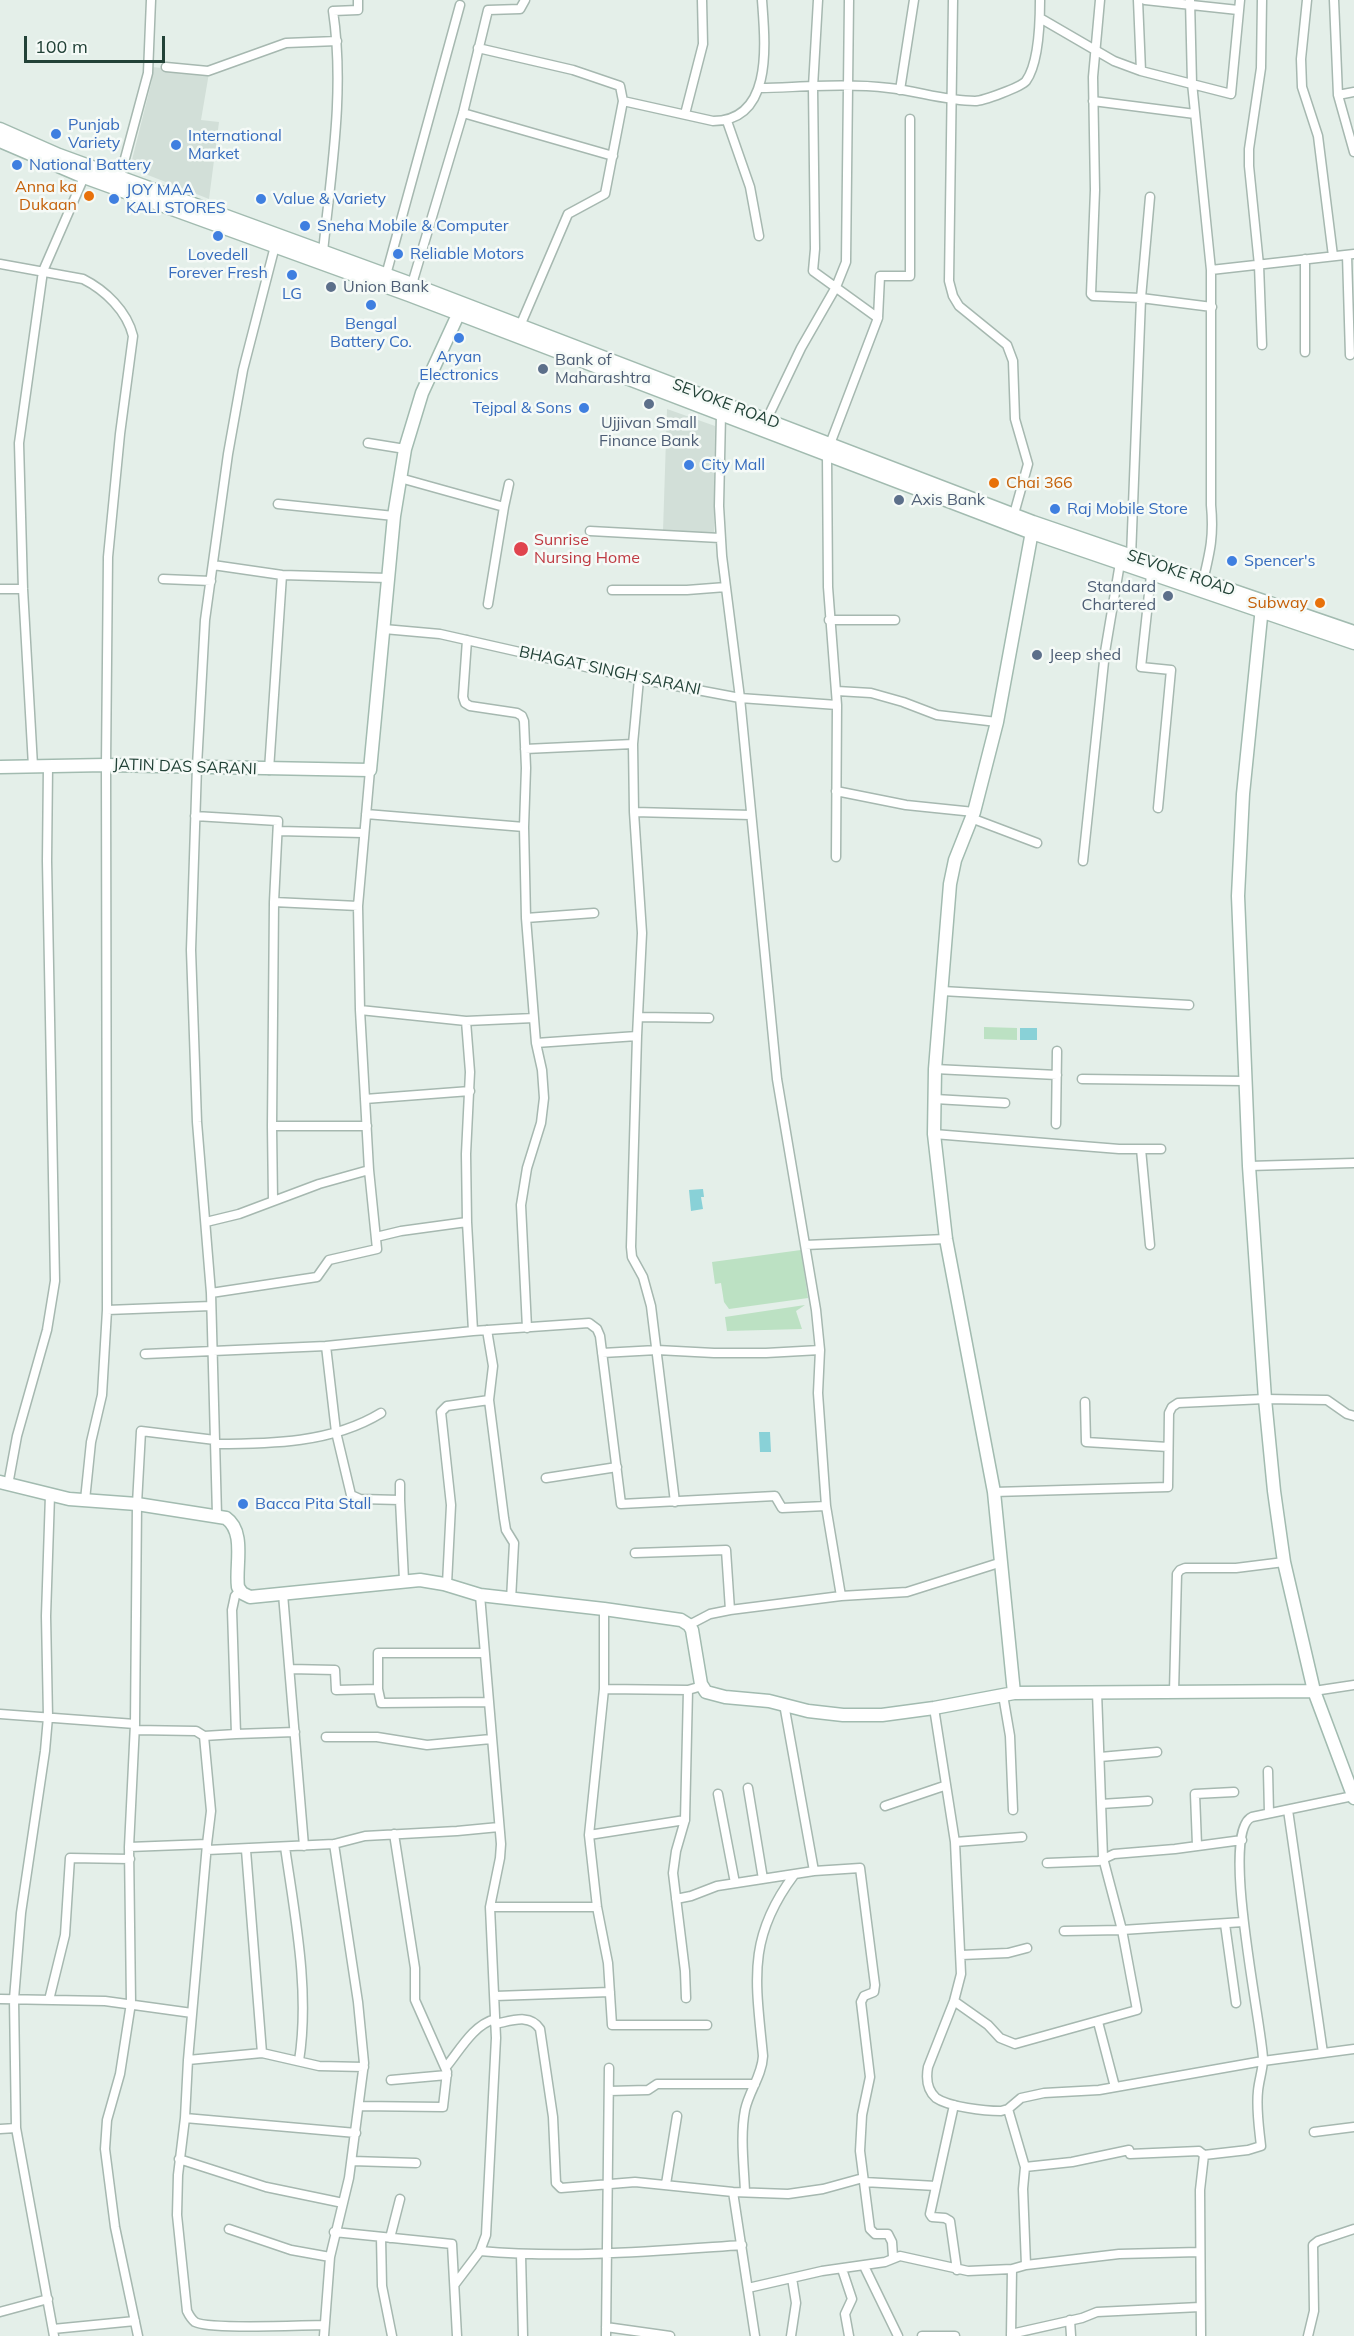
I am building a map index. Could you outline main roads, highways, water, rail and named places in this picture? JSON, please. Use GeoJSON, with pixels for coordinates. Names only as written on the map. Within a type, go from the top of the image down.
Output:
{"type":"FeatureCollection","features":[{"type":"Feature","properties":{"kind":"water"},"geometry":{"type":"Polygon","coordinates":[[[1020,1028],[1037,1028],[1037,1040],[1020,1040],[1020,1028]]]}},
{"type":"Feature","properties":{"kind":"water"},"geometry":{"type":"Polygon","coordinates":[[[703,1189],[704,1197],[701,1197],[703,1209],[691,1211],[689,1190],[703,1189]]]}},
{"type":"Feature","properties":{"kind":"water"},"geometry":{"type":"Polygon","coordinates":[[[759,1432],[770,1432],[771,1452],[760,1452],[759,1432]]]}},
{"type":"Feature","properties":{"kind":"place","name":"Punjab Variety"},"geometry":{"type":"Point","coordinates":[56,134]}},
{"type":"Feature","properties":{"kind":"place","name":"International Market"},"geometry":{"type":"Point","coordinates":[176,145]}},
{"type":"Feature","properties":{"kind":"place","name":"National Battery"},"geometry":{"type":"Point","coordinates":[17,165]}},
{"type":"Feature","properties":{"kind":"place","name":"Anna ka Dukaan"},"geometry":{"type":"Point","coordinates":[89,196]}},
{"type":"Feature","properties":{"kind":"place","name":"JOY MAA KALI STORES"},"geometry":{"type":"Point","coordinates":[114,199]}},
{"type":"Feature","properties":{"kind":"place","name":"Value & Variety"},"geometry":{"type":"Point","coordinates":[261,199]}},
{"type":"Feature","properties":{"kind":"place","name":"Sneha Mobile & Computer"},"geometry":{"type":"Point","coordinates":[305,226]}},
{"type":"Feature","properties":{"kind":"place","name":"Lovedell Forever Fresh"},"geometry":{"type":"Point","coordinates":[218,236]}},
{"type":"Feature","properties":{"kind":"place","name":"Reliable Motors"},"geometry":{"type":"Point","coordinates":[398,254]}},
{"type":"Feature","properties":{"kind":"place","name":"LG"},"geometry":{"type":"Point","coordinates":[292,275]}},
{"type":"Feature","properties":{"kind":"place","name":"Union Bank"},"geometry":{"type":"Point","coordinates":[331,287]}},
{"type":"Feature","properties":{"kind":"place","name":"Bengal Battery Co."},"geometry":{"type":"Point","coordinates":[371,305]}},
{"type":"Feature","properties":{"kind":"place","name":"Aryan Electronics"},"geometry":{"type":"Point","coordinates":[459,338]}},
{"type":"Feature","properties":{"kind":"place","name":"Bank of Maharashtra"},"geometry":{"type":"Point","coordinates":[543,369]}},
{"type":"Feature","properties":{"kind":"place","name":"Ujjivan Small Finance Bank"},"geometry":{"type":"Point","coordinates":[649,404]}},
{"type":"Feature","properties":{"kind":"place","name":"Tejpal & Sons"},"geometry":{"type":"Point","coordinates":[584,408]}},
{"type":"Feature","properties":{"kind":"place","name":"City Mall"},"geometry":{"type":"Point","coordinates":[689,465]}},
{"type":"Feature","properties":{"kind":"place","name":"Chai 366"},"geometry":{"type":"Point","coordinates":[994,483]}},
{"type":"Feature","properties":{"kind":"place","name":"Axis Bank"},"geometry":{"type":"Point","coordinates":[899,500]}},
{"type":"Feature","properties":{"kind":"place","name":"Raj Mobile Store"},"geometry":{"type":"Point","coordinates":[1055,509]}},
{"type":"Feature","properties":{"kind":"place","name":"Sunrise Nursing Home"},"geometry":{"type":"Point","coordinates":[521,549]}},
{"type":"Feature","properties":{"kind":"place","name":"Spencer's"},"geometry":{"type":"Point","coordinates":[1232,561]}},
{"type":"Feature","properties":{"kind":"place","name":"Standard Chartered"},"geometry":{"type":"Point","coordinates":[1168,596]}},
{"type":"Feature","properties":{"kind":"place","name":"Subway"},"geometry":{"type":"Point","coordinates":[1320,603]}},
{"type":"Feature","properties":{"kind":"place","name":"Jeep shed"},"geometry":{"type":"Point","coordinates":[1037,655]}},
{"type":"Feature","properties":{"kind":"place","name":"Bacca Pita Stall"},"geometry":{"type":"Point","coordinates":[243,1504]}}]}
